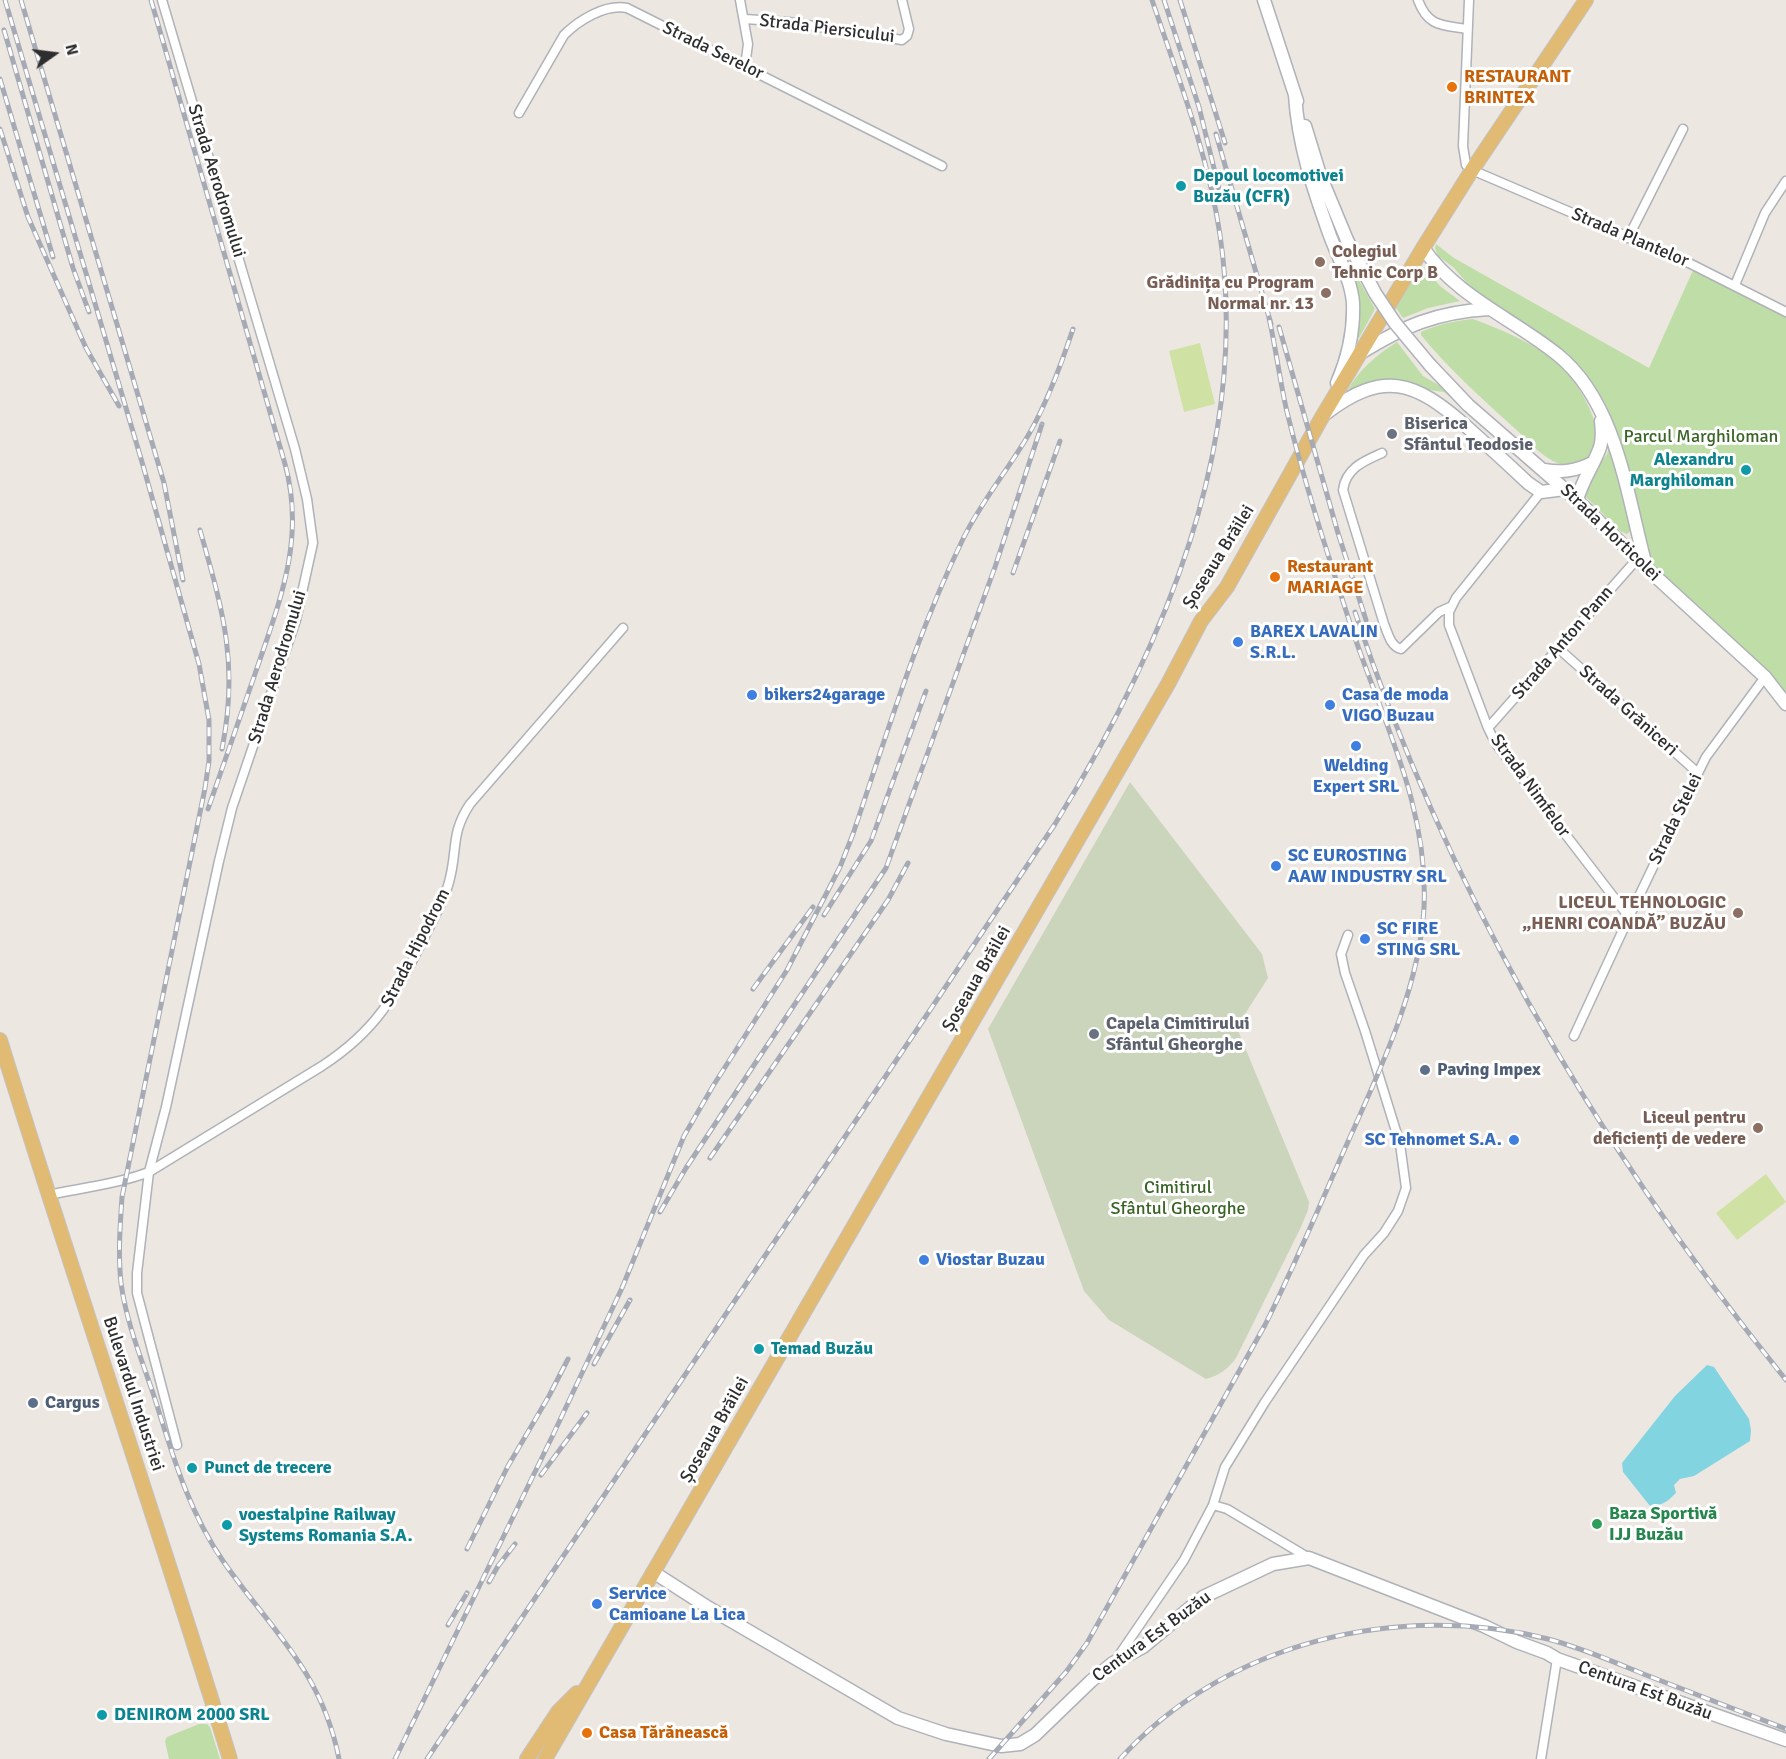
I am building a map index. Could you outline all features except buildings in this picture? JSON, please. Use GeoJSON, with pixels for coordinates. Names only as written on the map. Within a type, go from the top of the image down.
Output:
{"type":"FeatureCollection","features":[{"type":"Feature","properties":{"kind":"main road"},"geometry":{"type":"LineString","coordinates":[[1264,0],[1295,96],[1298,124],[1307,165],[1330,236],[1346,276],[1353,303],[1348,351],[1341,375],[1322,417]]}},
{"type":"Feature","properties":{"kind":"main road","name":"Șoseaua Brăilei"},"geometry":{"type":"LineString","coordinates":[[545,1759],[1158,701],[1201,621],[1227,587],[1332,399],[1441,218],[1586,0]]}},
{"type":"Feature","properties":{"kind":"main road","name":"Strada Horticolei"},"geometry":{"type":"LineString","coordinates":[[1295,96],[1320,175],[1347,240],[1375,293],[1395,323],[1430,366],[1468,405],[1577,500],[1765,677],[1786,704]]}},
{"type":"Feature","properties":{"kind":"main road"},"geometry":{"type":"LineString","coordinates":[[1423,248],[1449,280],[1534,338],[1573,369],[1588,390],[1612,438],[1642,563]]}},
{"type":"Feature","properties":{"kind":"main road"},"geometry":{"type":"LineString","coordinates":[[1359,354],[1410,325],[1433,317],[1489,309]]}},
{"type":"Feature","properties":{"kind":"main road"},"geometry":{"type":"LineString","coordinates":[[1322,417],[1355,393],[1367,389],[1393,386],[1421,393],[1435,400],[1541,492],[1565,489]]}},
{"type":"Feature","properties":{"kind":"main road"},"geometry":{"type":"LineString","coordinates":[[1577,500],[1581,485],[1599,450],[1602,436],[1601,414]]}},
{"type":"Feature","properties":{"kind":"main road"},"geometry":{"type":"LineString","coordinates":[[1544,470],[1573,471],[1592,463]]}},
{"type":"Feature","properties":{"kind":"main road"},"geometry":{"type":"LineString","coordinates":[[1621,542],[1633,538],[1635,533],[1633,518]]}},
{"type":"Feature","properties":{"kind":"main road","name":"Bulevardul Industriei"},"geometry":{"type":"LineString","coordinates":[[0,1040],[48,1195],[164,1545],[230,1759]]}},
{"type":"Feature","properties":{"kind":"main road","name":"Centura Est Buzău"},"geometry":{"type":"LineString","coordinates":[[653,1572],[709,1608],[898,1718],[938,1732],[992,1745],[1020,1744],[1035,1735],[1091,1681],[1113,1663],[1143,1647],[1203,1597],[1273,1564],[1309,1558],[1484,1626],[1557,1659],[1786,1740]]}},
{"type":"Feature","properties":{"kind":"main road"},"geometry":{"type":"LineString","coordinates":[[527,1759],[558,1712],[586,1686]]}},
{"type":"Feature","properties":{"kind":"street","name":"Strada Aerodromului"},"geometry":{"type":"LineString","coordinates":[[162,0],[295,449],[307,499],[313,543],[296,620],[226,830],[166,1107],[149,1172],[136,1273],[140,1306],[177,1445]]}},
{"type":"Feature","properties":{"kind":"street","name":"Strada Piersicului"},"geometry":{"type":"LineString","coordinates":[[740,0],[748,44],[745,67]]}},
{"type":"Feature","properties":{"kind":"street","name":"Strada Piersicului"},"geometry":{"type":"LineString","coordinates":[[745,19],[788,22],[902,40],[909,31],[902,0]]}},
{"type":"Feature","properties":{"kind":"street"},"geometry":{"type":"LineString","coordinates":[[1418,0],[1423,14],[1429,20],[1442,26],[1467,30]]}},
{"type":"Feature","properties":{"kind":"street"},"geometry":{"type":"LineString","coordinates":[[1469,0],[1463,146],[1466,165],[1472,171]]}},
{"type":"Feature","properties":{"kind":"street","name":"Strada Serelor"},"geometry":{"type":"LineString","coordinates":[[519,113],[559,41],[568,31],[607,9],[627,4],[745,67],[942,166]]}},
{"type":"Feature","properties":{"kind":"street"},"geometry":{"type":"LineString","coordinates":[[1628,238],[1683,129]]}},
{"type":"Feature","properties":{"kind":"street","name":"Strada Plantelor"},"geometry":{"type":"LineString","coordinates":[[1472,171],[1689,263],[1786,312]]}},
{"type":"Feature","properties":{"kind":"street"},"geometry":{"type":"LineString","coordinates":[[1735,285],[1765,213],[1786,181]]}},
{"type":"Feature","properties":{"kind":"street"},"geometry":{"type":"LineString","coordinates":[[1382,453],[1354,468],[1344,483],[1344,490],[1383,624],[1396,648],[1401,649],[1439,612],[1450,607],[1541,492]]}},
{"type":"Feature","properties":{"kind":"street","name":"Strada Anton Pann"},"geometry":{"type":"LineString","coordinates":[[1488,728],[1558,648],[1642,563]]}},
{"type":"Feature","properties":{"kind":"street","name":"Strada Nimfelor"},"geometry":{"type":"LineString","coordinates":[[1450,607],[1449,625],[1496,744],[1629,917]]}},
{"type":"Feature","properties":{"kind":"street","name":"Strada Hipodrom"},"geometry":{"type":"LineString","coordinates":[[48,1195],[112,1181],[125,1181],[149,1172],[345,1051],[364,1034],[383,1013],[442,902],[449,883],[455,836],[463,814],[623,628]]}},
{"type":"Feature","properties":{"kind":"street","name":"Strada Grăniceri"},"geometry":{"type":"LineString","coordinates":[[1558,648],[1698,773]]}},
{"type":"Feature","properties":{"kind":"street","name":"Strada Stelei"},"geometry":{"type":"LineString","coordinates":[[1574,1036],[1698,773],[1706,758],[1765,677]]}},
{"type":"Feature","properties":{"kind":"street"},"geometry":{"type":"LineString","coordinates":[[1113,1663],[1184,1560],[1213,1505],[1225,1467],[1265,1402],[1364,1256],[1384,1233],[1398,1211],[1406,1188],[1400,1144],[1345,973],[1341,954],[1348,935]]}},
{"type":"Feature","properties":{"kind":"street"},"geometry":{"type":"LineString","coordinates":[[1213,1505],[1227,1509],[1309,1558]]}},
{"type":"Feature","properties":{"kind":"street"},"geometry":{"type":"LineString","coordinates":[[1541,1759],[1557,1659]]}},
{"type":"Feature","properties":{"kind":"green space"},"geometry":{"type":"Polygon","coordinates":[[[1333,234],[1375,309],[1359,338],[1355,340],[1357,315],[1333,234]]]}},
{"type":"Feature","properties":{"kind":"green space","name":"Parcul Marghiloman"},"geometry":{"type":"Polygon","coordinates":[[[1436,244],[1454,258],[1649,368],[1694,268],[1786,315],[1786,703],[1654,575],[1619,461],[1589,390],[1534,338],[1469,285],[1453,267],[1438,256],[1436,244]]]}},
{"type":"Feature","properties":{"kind":"green space"},"geometry":{"type":"Polygon","coordinates":[[[1421,267],[1424,267],[1440,286],[1460,301],[1428,308],[1403,318],[1396,308],[1421,267]]]}},
{"type":"Feature","properties":{"kind":"green space"},"geometry":{"type":"Polygon","coordinates":[[[1473,319],[1533,346],[1564,369],[1587,402],[1593,417],[1597,432],[1597,445],[1593,455],[1583,462],[1569,466],[1543,455],[1464,382],[1421,335],[1421,332],[1440,325],[1473,319]]]}},
{"type":"Feature","properties":{"kind":"green space"},"geometry":{"type":"Polygon","coordinates":[[[1397,342],[1423,376],[1449,391],[1470,414],[1444,392],[1429,390],[1413,384],[1387,381],[1365,384],[1348,390],[1369,363],[1397,342]]]}},
{"type":"Feature","properties":{"kind":"green space"},"geometry":{"type":"Polygon","coordinates":[[[1200,343],[1215,404],[1184,412],[1169,351],[1200,343]]]}},
{"type":"Feature","properties":{"kind":"green space"},"geometry":{"type":"Polygon","coordinates":[[[1609,446],[1630,526],[1631,531],[1627,534],[1620,531],[1583,494],[1593,473],[1607,454],[1609,446]]]}},
{"type":"Feature","properties":{"kind":"green space","name":"Cimitirul Sfântul Gheorghe"},"geometry":{"type":"Polygon","coordinates":[[[1130,782],[1262,954],[1268,978],[1238,1025],[1239,1033],[1309,1202],[1301,1227],[1236,1358],[1223,1372],[1206,1379],[1109,1320],[1084,1291],[988,1029],[1130,782]]]}},
{"type":"Feature","properties":{"kind":"green space"},"geometry":{"type":"Polygon","coordinates":[[[1766,1174],[1786,1202],[1737,1240],[1716,1213],[1766,1174]]]}},
{"type":"Feature","properties":{"kind":"green space"},"geometry":{"type":"Polygon","coordinates":[[[199,1724],[207,1724],[210,1727],[220,1759],[169,1759],[165,1741],[167,1737],[199,1724]]]}},
{"type":"Feature","properties":{"kind":"water"},"geometry":{"type":"Polygon","coordinates":[[[1707,1365],[1714,1367],[1749,1419],[1750,1441],[1694,1476],[1680,1479],[1674,1485],[1676,1493],[1661,1504],[1650,1506],[1623,1472],[1622,1463],[1675,1396],[1707,1365]]]}},
{"type":"Feature","properties":{"kind":"railway"},"geometry":{"type":"LineString","coordinates":[[5,0],[142,462],[199,664],[209,720],[209,761],[205,788],[122,1197],[120,1262],[123,1297],[134,1339],[190,1501],[223,1561],[293,1653],[307,1676],[331,1728],[339,1759]]}},
{"type":"Feature","properties":{"kind":"railway"},"geometry":{"type":"LineString","coordinates":[[21,0],[164,483],[183,580]]}},
{"type":"Feature","properties":{"kind":"railway"},"geometry":{"type":"LineString","coordinates":[[151,0],[285,464],[291,492],[293,519],[287,571],[281,596],[208,809]]}},
{"type":"Feature","properties":{"kind":"railway"},"geometry":{"type":"LineString","coordinates":[[427,1759],[1055,824],[1131,688],[1163,616],[1190,542],[1210,467],[1222,391],[1226,313],[1220,235],[1208,175],[1152,0]]}},
{"type":"Feature","properties":{"kind":"railway"},"geometry":{"type":"LineString","coordinates":[[1164,0],[1199,107],[1222,201]]}},
{"type":"Feature","properties":{"kind":"railway"},"geometry":{"type":"LineString","coordinates":[[1180,0],[1225,143]]}},
{"type":"Feature","properties":{"kind":"railway"},"geometry":{"type":"LineString","coordinates":[[4,30],[73,268],[89,312]]}},
{"type":"Feature","properties":{"kind":"railway"},"geometry":{"type":"LineString","coordinates":[[0,79],[53,257]]}},
{"type":"Feature","properties":{"kind":"railway"},"geometry":{"type":"LineString","coordinates":[[0,129],[28,217],[86,348],[119,406]]}},
{"type":"Feature","properties":{"kind":"railway"},"geometry":{"type":"LineString","coordinates":[[1216,134],[1271,324]]}},
{"type":"Feature","properties":{"kind":"railway"},"geometry":{"type":"LineString","coordinates":[[989,1759],[1066,1672],[1087,1643],[1265,1325],[1382,1065],[1414,972],[1424,908],[1419,832],[1400,760],[1360,653],[1308,489],[1287,412],[1269,318]]}},
{"type":"Feature","properties":{"kind":"railway"},"geometry":{"type":"LineString","coordinates":[[1279,327],[1338,533],[1366,620]]}},
{"type":"Feature","properties":{"kind":"railway"},"geometry":{"type":"LineString","coordinates":[[395,1759],[622,1288],[684,1136],[787,970],[840,867],[917,647],[946,575],[970,525],[1036,421],[1054,383],[1073,329]]}},
{"type":"Feature","properties":{"kind":"railway"},"geometry":{"type":"LineString","coordinates":[[660,1212],[686,1168],[886,868],[995,567],[1042,424]]}},
{"type":"Feature","properties":{"kind":"railway"},"geometry":{"type":"LineString","coordinates":[[1013,573],[1060,441]]}},
{"type":"Feature","properties":{"kind":"railway"},"geometry":{"type":"LineString","coordinates":[[200,530],[222,612],[229,664],[227,719],[222,749]]}},
{"type":"Feature","properties":{"kind":"railway"},"geometry":{"type":"LineString","coordinates":[[1355,612],[1393,716],[1436,818],[1483,918],[1536,1016],[1593,1110],[1654,1203],[1718,1293],[1786,1380]]}},
{"type":"Feature","properties":{"kind":"railway"},"geometry":{"type":"LineString","coordinates":[[824,915],[871,841],[926,691]]}},
{"type":"Feature","properties":{"kind":"railway"},"geometry":{"type":"LineString","coordinates":[[710,1158],[888,900],[908,863]]}},
{"type":"Feature","properties":{"kind":"railway"},"geometry":{"type":"LineString","coordinates":[[753,989],[813,907]]}},
{"type":"Feature","properties":{"kind":"railway"},"geometry":{"type":"LineString","coordinates":[[594,1364],[630,1300]]}},
{"type":"Feature","properties":{"kind":"railway"},"geometry":{"type":"LineString","coordinates":[[467,1549],[508,1466],[568,1359]]}},
{"type":"Feature","properties":{"kind":"railway"},"geometry":{"type":"LineString","coordinates":[[541,1475],[587,1413]]}},
{"type":"Feature","properties":{"kind":"railway"},"geometry":{"type":"LineString","coordinates":[[489,1582],[515,1544]]}},
{"type":"Feature","properties":{"kind":"railway"},"geometry":{"type":"LineString","coordinates":[[448,1625],[467,1593]]}},
{"type":"Feature","properties":{"kind":"railway"},"geometry":{"type":"LineString","coordinates":[[1120,1759],[1162,1719],[1210,1686],[1262,1660],[1318,1641],[1375,1629],[1433,1625],[1491,1628],[1548,1639],[1786,1729]]}},
{"type":"Feature","properties":{"kind":"place","name":"RESTAURANT BRINTEX"},"geometry":{"type":"Point","coordinates":[1452,87]}},
{"type":"Feature","properties":{"kind":"place","name":"Depoul locomotivei Buzău (CFR)"},"geometry":{"type":"Point","coordinates":[1181,186]}},
{"type":"Feature","properties":{"kind":"place","name":"Colegiul Tehnic Corp B"},"geometry":{"type":"Point","coordinates":[1320,262]}},
{"type":"Feature","properties":{"kind":"place","name":"Grădinița cu Program Normal nr. 13"},"geometry":{"type":"Point","coordinates":[1326,293]}},
{"type":"Feature","properties":{"kind":"place","name":"Biserica Sfântul Teodosie"},"geometry":{"type":"Point","coordinates":[1392,434]}},
{"type":"Feature","properties":{"kind":"place","name":"Alexandru Marghiloman"},"geometry":{"type":"Point","coordinates":[1746,470]}},
{"type":"Feature","properties":{"kind":"place","name":"Restaurant MARIAGE"},"geometry":{"type":"Point","coordinates":[1275,577]}},
{"type":"Feature","properties":{"kind":"place","name":"BAREX LAVALIN S.R.L."},"geometry":{"type":"Point","coordinates":[1238,642]}},
{"type":"Feature","properties":{"kind":"place","name":"bikers24garage"},"geometry":{"type":"Point","coordinates":[752,695]}},
{"type":"Feature","properties":{"kind":"place","name":"Casa de moda VIGO Buzau"},"geometry":{"type":"Point","coordinates":[1330,705]}},
{"type":"Feature","properties":{"kind":"place","name":"Welding Expert SRL"},"geometry":{"type":"Point","coordinates":[1356,746]}},
{"type":"Feature","properties":{"kind":"place","name":"SC EUROSTING AAW INDUSTRY SRL"},"geometry":{"type":"Point","coordinates":[1276,866]}},
{"type":"Feature","properties":{"kind":"place","name":"LICEUL TEHNOLOGIC „HENRI COANDĂ” BUZĂU"},"geometry":{"type":"Point","coordinates":[1738,913]}},
{"type":"Feature","properties":{"kind":"place","name":"SC FIRE STING SRL"},"geometry":{"type":"Point","coordinates":[1365,939]}},
{"type":"Feature","properties":{"kind":"place","name":"Capela Cimitirului Sfântul Gheorghe"},"geometry":{"type":"Point","coordinates":[1094,1034]}},
{"type":"Feature","properties":{"kind":"place","name":"Paving Impex"},"geometry":{"type":"Point","coordinates":[1425,1070]}},
{"type":"Feature","properties":{"kind":"place","name":"Liceul pentru deficienți de vedere"},"geometry":{"type":"Point","coordinates":[1758,1128]}},
{"type":"Feature","properties":{"kind":"place","name":"SC Tehnomet S.A."},"geometry":{"type":"Point","coordinates":[1514,1140]}},
{"type":"Feature","properties":{"kind":"place","name":"Viostar Buzau"},"geometry":{"type":"Point","coordinates":[924,1260]}},
{"type":"Feature","properties":{"kind":"place","name":"Temad Buzău"},"geometry":{"type":"Point","coordinates":[759,1349]}},
{"type":"Feature","properties":{"kind":"place","name":"Cargus"},"geometry":{"type":"Point","coordinates":[33,1403]}},
{"type":"Feature","properties":{"kind":"place","name":"Punct de trecere"},"geometry":{"type":"Point","coordinates":[192,1468]}},
{"type":"Feature","properties":{"kind":"place","name":"Baza Sportivă IJJ Buzău"},"geometry":{"type":"Point","coordinates":[1597,1524]}},
{"type":"Feature","properties":{"kind":"place","name":"voestalpine Railway Systems Romania S.A."},"geometry":{"type":"Point","coordinates":[227,1525]}},
{"type":"Feature","properties":{"kind":"place","name":"Service Camioane La Lica"},"geometry":{"type":"Point","coordinates":[597,1604]}},
{"type":"Feature","properties":{"kind":"place","name":"DENIROM 2000 SRL"},"geometry":{"type":"Point","coordinates":[102,1715]}},
{"type":"Feature","properties":{"kind":"place","name":"Casa Tărănească"},"geometry":{"type":"Point","coordinates":[587,1733]}}]}
